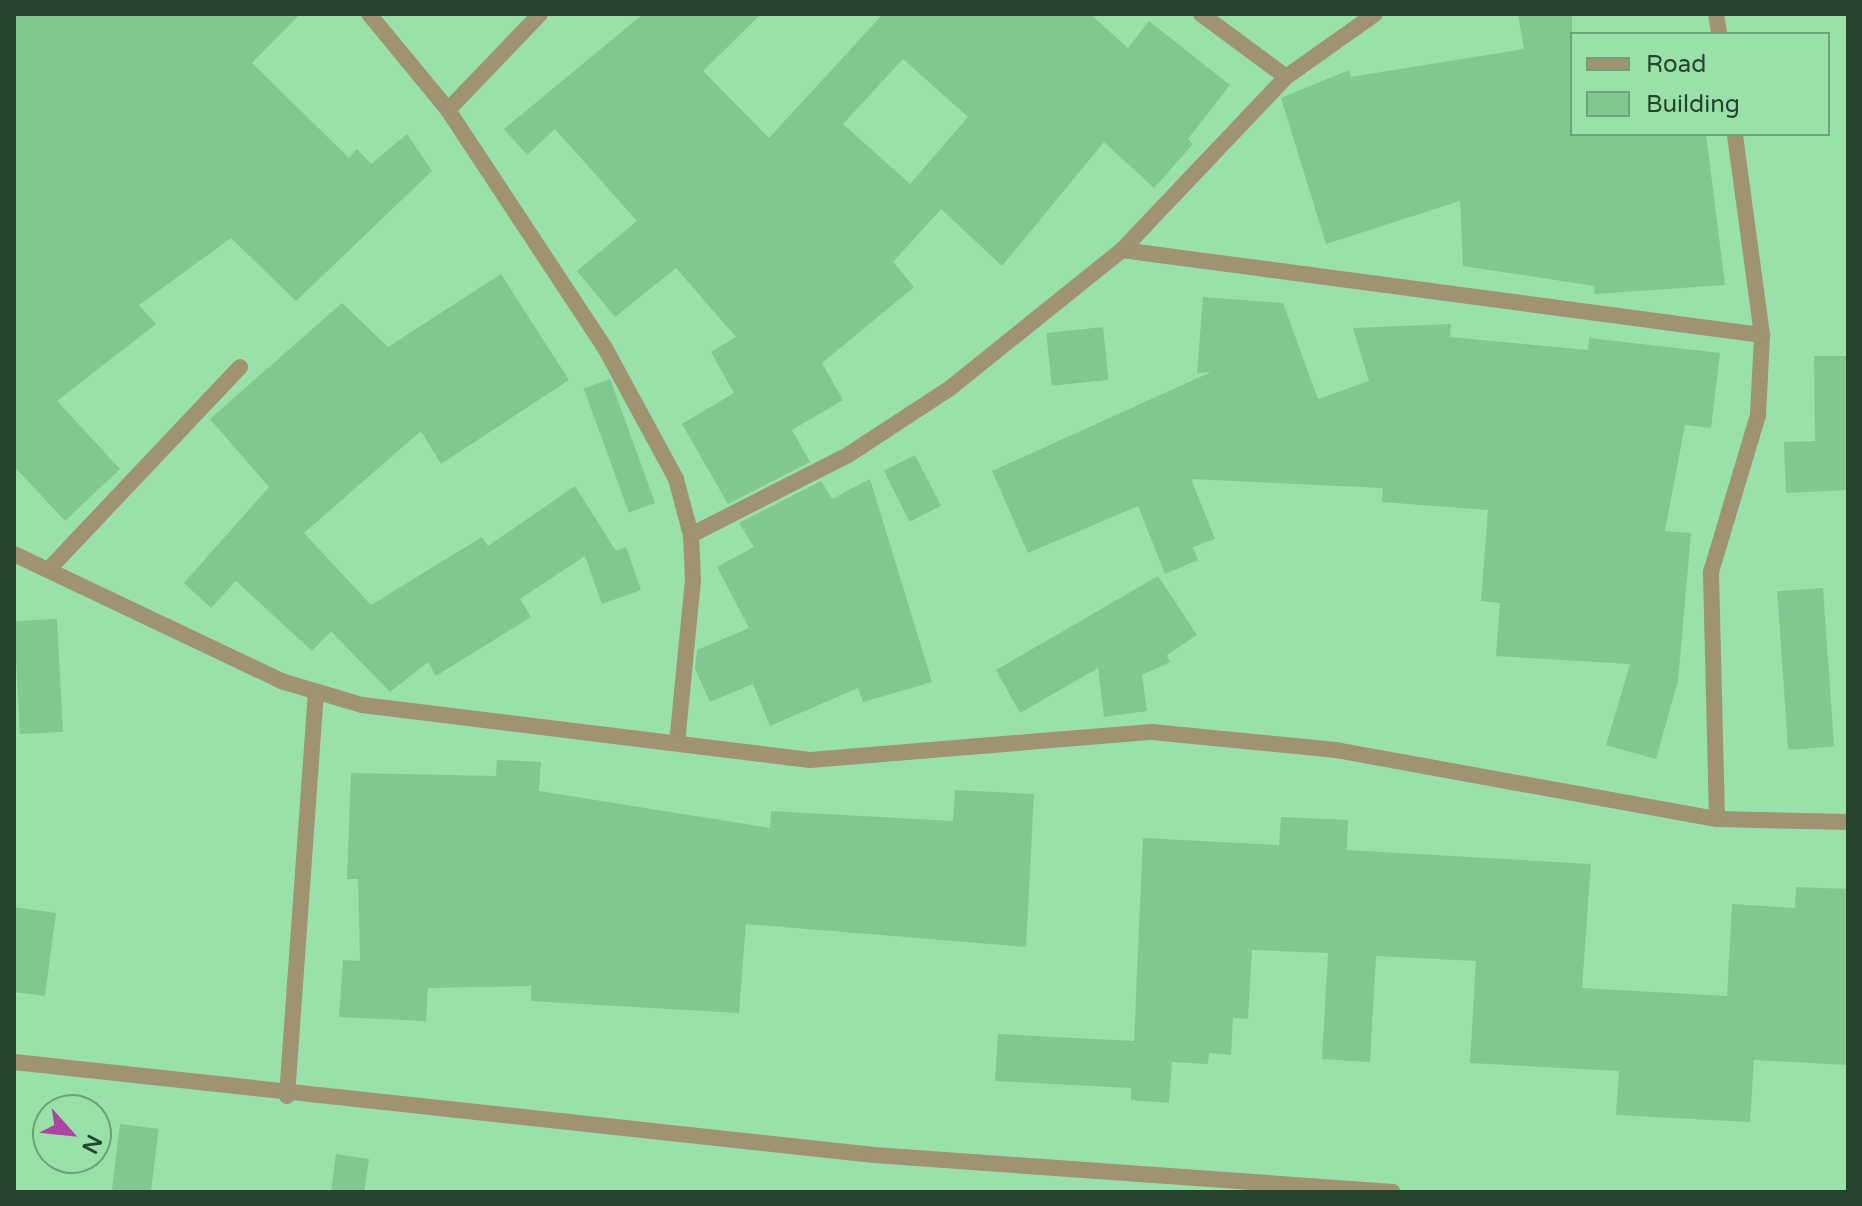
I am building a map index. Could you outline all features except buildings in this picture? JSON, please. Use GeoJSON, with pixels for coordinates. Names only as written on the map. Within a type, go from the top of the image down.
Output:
{"type":"FeatureCollection","features":[{"type":"Feature","properties":{"kind":"street"},"geometry":{"type":"LineString","coordinates":[[369,14],[448,110],[605,348],[676,479],[691,535],[677,742]]}},
{"type":"Feature","properties":{"kind":"street"},"geometry":{"type":"LineString","coordinates":[[448,110],[540,14]]}},
{"type":"Feature","properties":{"kind":"street"},"geometry":{"type":"LineString","coordinates":[[1201,14],[1286,77]]}},
{"type":"Feature","properties":{"kind":"street"},"geometry":{"type":"LineString","coordinates":[[691,535],[860,447],[949,389],[1122,250],[1286,77],[1375,14]]}},
{"type":"Feature","properties":{"kind":"street"},"geometry":{"type":"LineString","coordinates":[[1717,819],[1711,572],[1758,415],[1762,335],[1735,136]]}},
{"type":"Feature","properties":{"kind":"street"},"geometry":{"type":"LineString","coordinates":[[1122,250],[1762,335]]}},
{"type":"Feature","properties":{"kind":"street"},"geometry":{"type":"LineString","coordinates":[[49,569],[240,367]]}},
{"type":"Feature","properties":{"kind":"street"},"geometry":{"type":"LineString","coordinates":[[14,554],[316,694],[810,760],[1152,732],[1336,750],[1717,819],[1848,822]]}},
{"type":"Feature","properties":{"kind":"street"},"geometry":{"type":"LineString","coordinates":[[287,1096],[316,694]]}},
{"type":"Feature","properties":{"kind":"street"},"geometry":{"type":"LineString","coordinates":[[14,1062],[287,1096],[905,1157],[1393,1192]]}}]}
